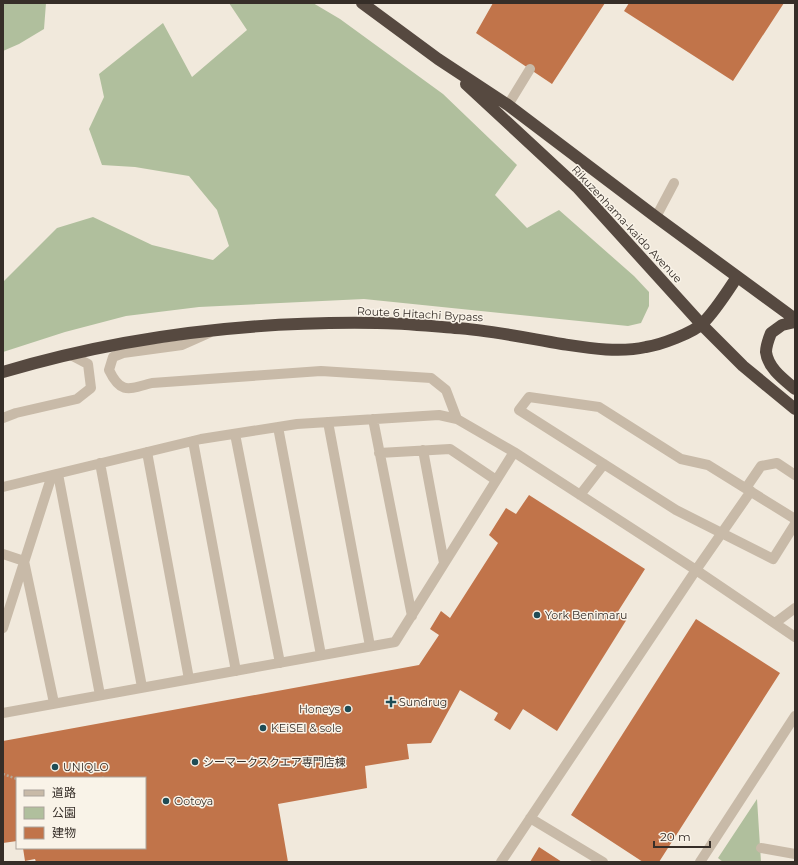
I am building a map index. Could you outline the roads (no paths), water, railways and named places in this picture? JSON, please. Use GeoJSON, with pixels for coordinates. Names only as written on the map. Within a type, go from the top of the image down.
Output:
{"type":"FeatureCollection","features":[{"type":"Feature","properties":{"kind":"highway","name":"Rikuzenhama-kaido Avenue"},"geometry":{"type":"LineString","coordinates":[[362,3],[438,59],[508,105],[656,217],[795,319]]}},
{"type":"Feature","properties":{"kind":"highway","name":"Rikuzenhama-kaido Avenue"},"geometry":{"type":"LineString","coordinates":[[438,59],[577,187],[702,325],[743,366],[795,409]]}},
{"type":"Feature","properties":{"kind":"highway","name":"Route 6 Hitachi Bypass"},"geometry":{"type":"LineString","coordinates":[[3,372],[69,354],[127,343],[220,328],[300,324],[386,323],[469,329],[582,347],[612,350],[645,348],[679,336],[702,325],[737,277]]}},
{"type":"Feature","properties":{"kind":"highway"},"geometry":{"type":"LineString","coordinates":[[795,322],[782,325],[771,333],[766,351],[772,366],[783,379],[795,389]]}},
{"type":"Feature","properties":{"kind":"street"},"geometry":{"type":"LineString","coordinates":[[508,105],[530,69]]}},
{"type":"Feature","properties":{"kind":"street"},"geometry":{"type":"LineString","coordinates":[[656,217],[674,183]]}},
{"type":"Feature","properties":{"kind":"street"},"geometry":{"type":"LineString","coordinates":[[220,328],[182,345],[123,353],[113,357],[108,370],[114,381],[122,388],[132,388],[152,383],[321,371],[431,378],[446,390],[457,419]]}},
{"type":"Feature","properties":{"kind":"street"},"geometry":{"type":"LineString","coordinates":[[3,418],[16,413],[77,400],[91,388],[88,364],[69,354]]}},
{"type":"Feature","properties":{"kind":"street"},"geometry":{"type":"LineString","coordinates":[[795,519],[749,489],[708,465],[680,459],[599,407],[529,397],[519,410],[676,510],[773,559],[795,524]]}},
{"type":"Feature","properties":{"kind":"street"},"geometry":{"type":"LineString","coordinates":[[3,487],[192,441],[297,424],[439,415],[457,419],[514,452],[696,570],[795,637]]}},
{"type":"Feature","properties":{"kind":"street"},"geometry":{"type":"LineString","coordinates":[[373,419],[412,616]]}},
{"type":"Feature","properties":{"kind":"street"},"geometry":{"type":"LineString","coordinates":[[328,422],[370,646]]}},
{"type":"Feature","properties":{"kind":"street"},"geometry":{"type":"LineString","coordinates":[[278,427],[321,655]]}},
{"type":"Feature","properties":{"kind":"street"},"geometry":{"type":"LineString","coordinates":[[235,434],[280,663]]}},
{"type":"Feature","properties":{"kind":"street"},"geometry":{"type":"LineString","coordinates":[[192,441],[236,671]]}},
{"type":"Feature","properties":{"kind":"street"},"geometry":{"type":"LineString","coordinates":[[380,453],[450,449],[496,480]]}},
{"type":"Feature","properties":{"kind":"street"},"geometry":{"type":"LineString","coordinates":[[423,450],[444,563]]}},
{"type":"Feature","properties":{"kind":"street"},"geometry":{"type":"LineString","coordinates":[[147,452],[189,679]]}},
{"type":"Feature","properties":{"kind":"street"},"geometry":{"type":"LineString","coordinates":[[3,712],[395,642],[514,452]]}},
{"type":"Feature","properties":{"kind":"street"},"geometry":{"type":"LineString","coordinates":[[100,463],[142,687]]}},
{"type":"Feature","properties":{"kind":"street"},"geometry":{"type":"LineString","coordinates":[[501,862],[722,533],[761,466],[777,463],[795,475]]}},
{"type":"Feature","properties":{"kind":"street"},"geometry":{"type":"LineString","coordinates":[[580,495],[604,464]]}},
{"type":"Feature","properties":{"kind":"street"},"geometry":{"type":"LineString","coordinates":[[3,628],[24,561],[55,475]]}},
{"type":"Feature","properties":{"kind":"street"},"geometry":{"type":"LineString","coordinates":[[55,475],[100,695]]}},
{"type":"Feature","properties":{"kind":"street"},"geometry":{"type":"LineString","coordinates":[[3,554],[24,561]]}},
{"type":"Feature","properties":{"kind":"street"},"geometry":{"type":"LineString","coordinates":[[24,561],[54,703]]}},
{"type":"Feature","properties":{"kind":"street"},"geometry":{"type":"LineString","coordinates":[[775,623],[795,608]]}},
{"type":"Feature","properties":{"kind":"street"},"geometry":{"type":"LineString","coordinates":[[700,862],[795,716]]}},
{"type":"Feature","properties":{"kind":"street"},"geometry":{"type":"LineString","coordinates":[[530,818],[603,862]]}},
{"type":"Feature","properties":{"kind":"street"},"geometry":{"type":"LineString","coordinates":[[761,848],[795,854]]}},
{"type":"Feature","properties":{"kind":"place","name":"York Benimaru"},"geometry":{"type":"Point","coordinates":[537,615]}},
{"type":"Feature","properties":{"kind":"place","name":"Sundrug"},"geometry":{"type":"Point","coordinates":[391,702]}},
{"type":"Feature","properties":{"kind":"place","name":"Honeys"},"geometry":{"type":"Point","coordinates":[348,709]}},
{"type":"Feature","properties":{"kind":"place","name":"KEiSEI & sole"},"geometry":{"type":"Point","coordinates":[263,728]}},
{"type":"Feature","properties":{"kind":"place","name":"シーマークスクエア専門店棟"},"geometry":{"type":"Point","coordinates":[195,762]}},
{"type":"Feature","properties":{"kind":"place","name":"UNIQLO"},"geometry":{"type":"Point","coordinates":[55,767]}},
{"type":"Feature","properties":{"kind":"place","name":"Ootoya"},"geometry":{"type":"Point","coordinates":[166,801]}}]}
